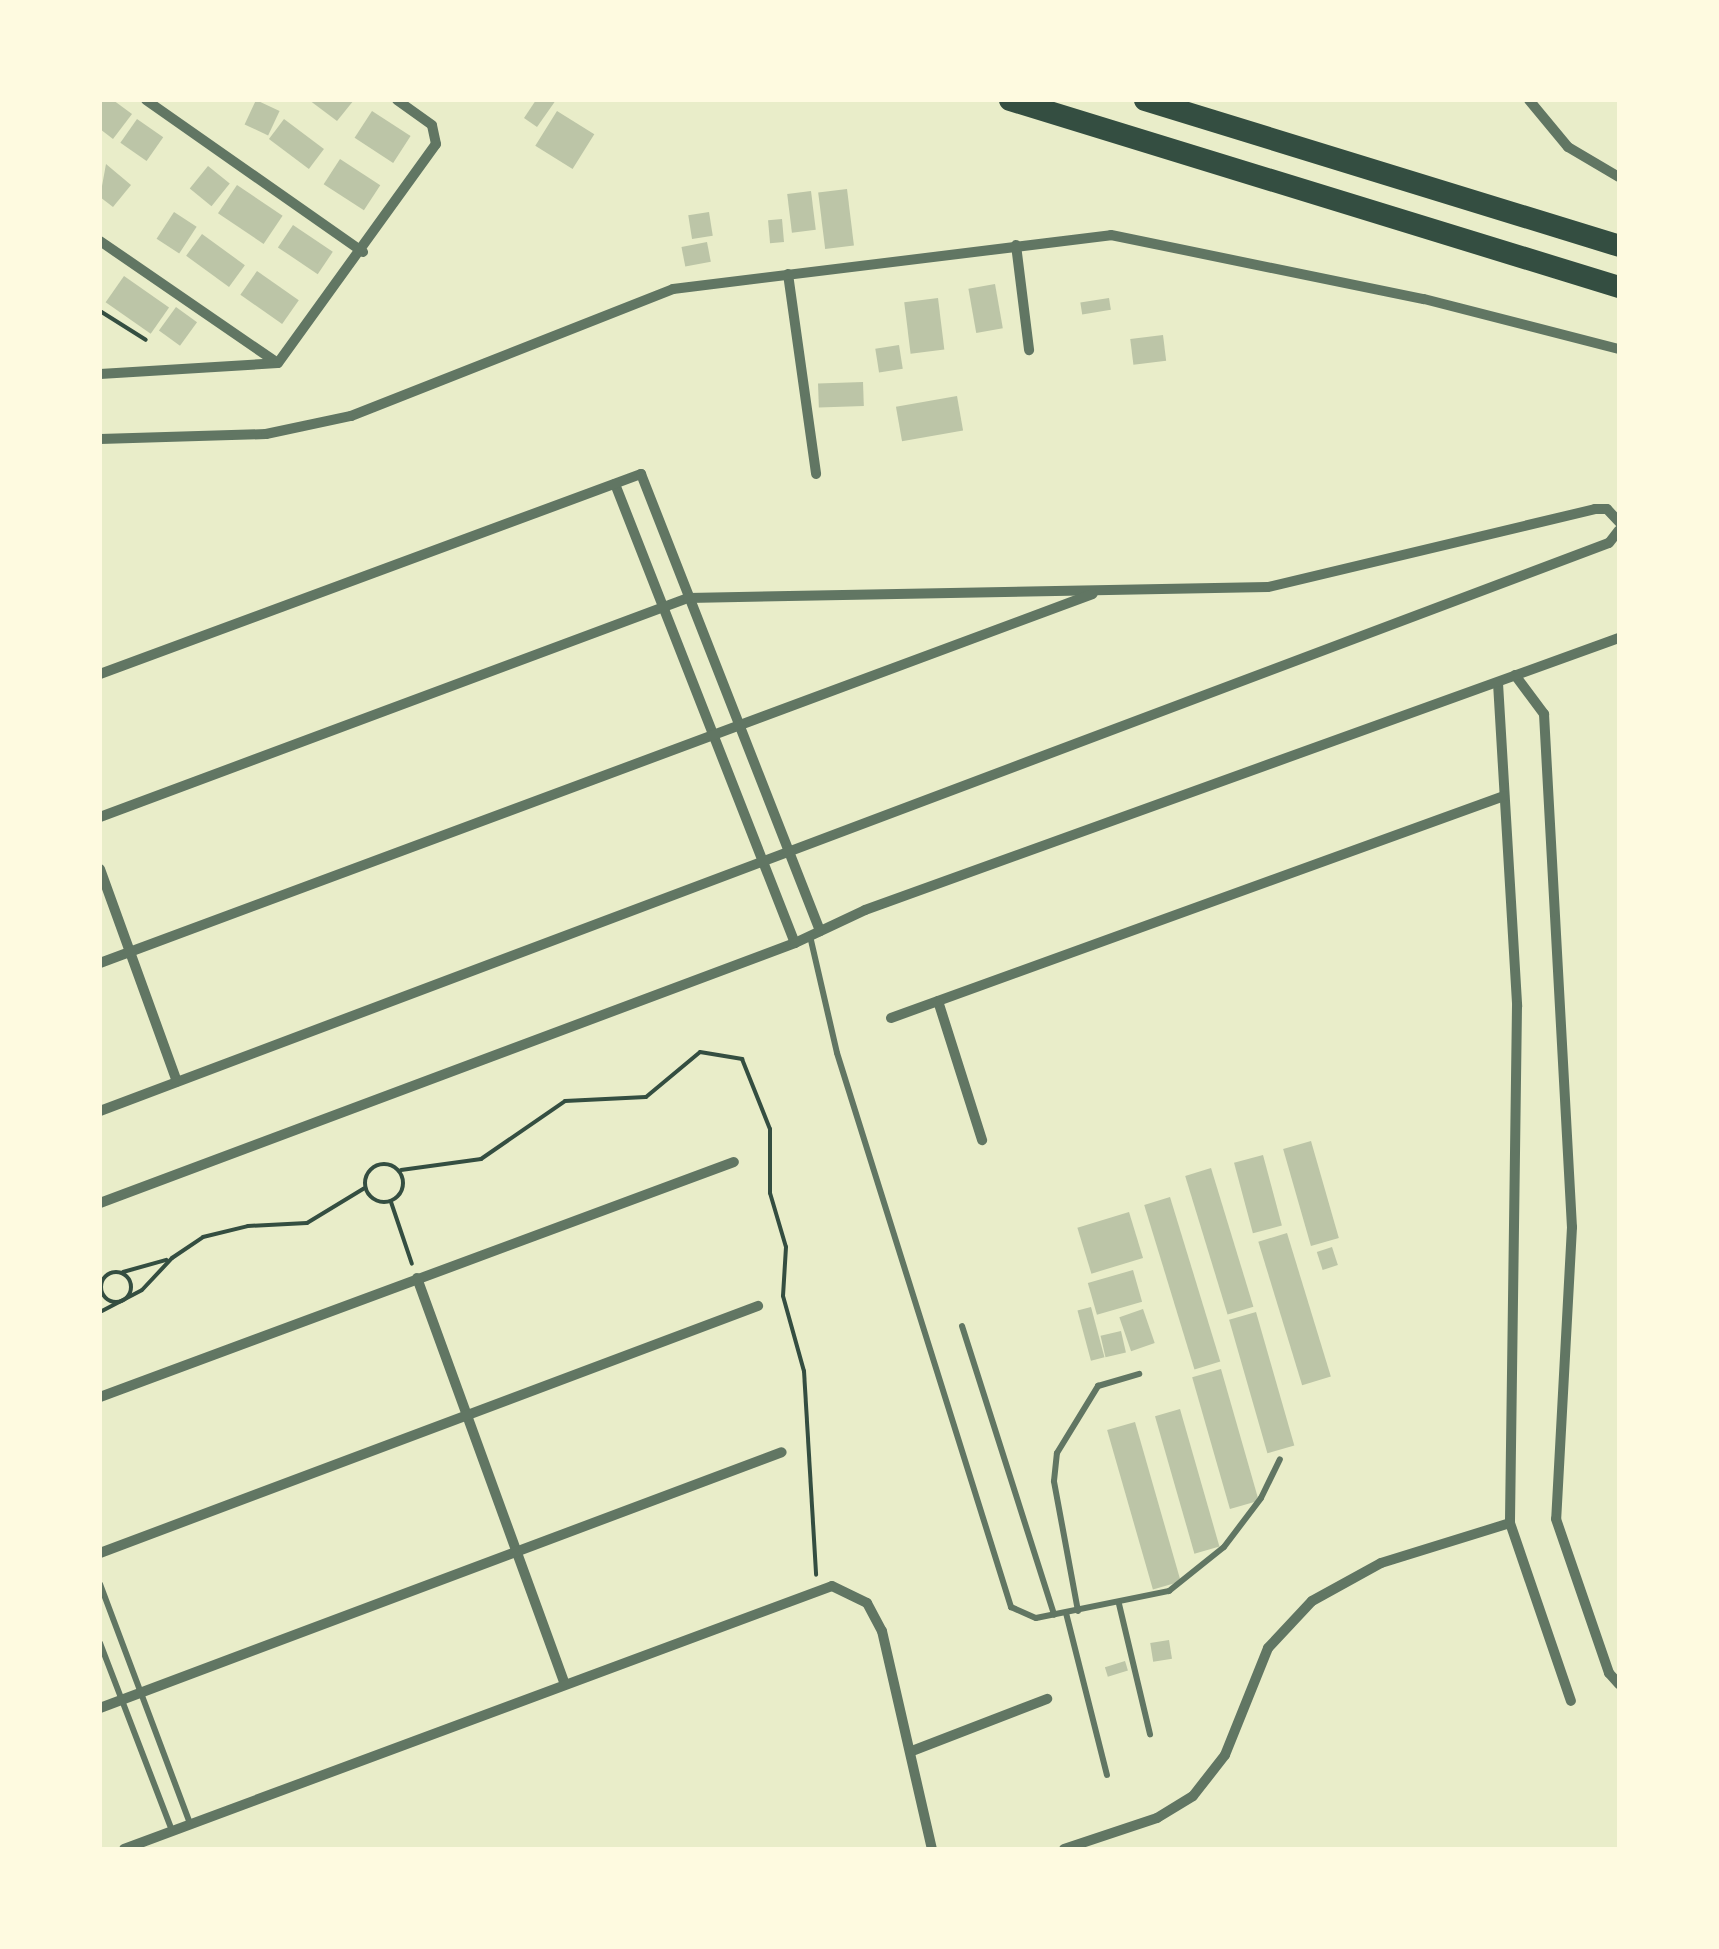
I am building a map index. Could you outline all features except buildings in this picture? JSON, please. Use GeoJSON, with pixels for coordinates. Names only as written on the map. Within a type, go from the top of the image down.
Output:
{"type":"FeatureCollection","features":[{"type":"Feature","properties":{"kind":"highway"},"geometry":{"type":"LineString","coordinates":[[1010,100],[1619,287]]}},
{"type":"Feature","properties":{"kind":"highway"},"geometry":{"type":"LineString","coordinates":[[1145,100],[1619,246]]}},
{"type":"Feature","properties":{"kind":"street"},"geometry":{"type":"LineString","coordinates":[[146,100],[362,252]]}},
{"type":"Feature","properties":{"kind":"street"},"geometry":{"type":"LineString","coordinates":[[100,374],[278,363],[362,252],[436,144],[432,125],[396,100]]}},
{"type":"Feature","properties":{"kind":"street"},"geometry":{"type":"LineString","coordinates":[[1529,100],[1568,148],[1619,177]]}},
{"type":"Feature","properties":{"kind":"street"},"geometry":{"type":"LineString","coordinates":[[100,439],[266,434],[351,416],[673,290],[1016,245],[1128,235],[1424,299],[1619,349]]}},
{"type":"Feature","properties":{"kind":"street"},"geometry":{"type":"LineString","coordinates":[[100,241],[278,363]]}},
{"type":"Feature","properties":{"kind":"street"},"geometry":{"type":"LineString","coordinates":[[1016,245],[1029,350]]}},
{"type":"Feature","properties":{"kind":"street"},"geometry":{"type":"LineString","coordinates":[[788,274],[816,474]]}},
{"type":"Feature","properties":{"kind":"street"},"geometry":{"type":"LineString","coordinates":[[100,674],[641,474],[815,934]]}},
{"type":"Feature","properties":{"kind":"street"},"geometry":{"type":"LineString","coordinates":[[615,484],[795,942]]}},
{"type":"Feature","properties":{"kind":"street"},"geometry":{"type":"LineString","coordinates":[[100,817],[688,598],[1268,587],[1596,509],[1608,509],[1619,522]]}},
{"type":"Feature","properties":{"kind":"street"},"geometry":{"type":"LineString","coordinates":[[100,1111],[762,858],[1609,543],[1619,530]]}},
{"type":"Feature","properties":{"kind":"street"},"geometry":{"type":"LineString","coordinates":[[100,964],[713,732],[1102,591]]}},
{"type":"Feature","properties":{"kind":"street"},"geometry":{"type":"LineString","coordinates":[[100,1203],[1619,638]]}},
{"type":"Feature","properties":{"kind":"street"},"geometry":{"type":"LineString","coordinates":[[1515,675],[1544,714],[1572,1226],[1556,1518],[1609,1672],[1619,1684]]}},
{"type":"Feature","properties":{"kind":"street"},"geometry":{"type":"LineString","coordinates":[[1498,683],[1517,1006],[1510,1523],[1572,1702]]}},
{"type":"Feature","properties":{"kind":"street"},"geometry":{"type":"LineString","coordinates":[[891,1018],[1504,796]]}},
{"type":"Feature","properties":{"kind":"street"},"geometry":{"type":"LineString","coordinates":[[100,869],[177,1082]]}},
{"type":"Feature","properties":{"kind":"street"},"geometry":{"type":"LineString","coordinates":[[938,1002],[982,1140]]}},
{"type":"Feature","properties":{"kind":"street"},"geometry":{"type":"LineString","coordinates":[[100,1397],[734,1162]]}},
{"type":"Feature","properties":{"kind":"street"},"geometry":{"type":"LineString","coordinates":[[417,1278],[564,1682]]}},
{"type":"Feature","properties":{"kind":"street"},"geometry":{"type":"LineString","coordinates":[[100,1552],[758,1306]]}},
{"type":"Feature","properties":{"kind":"street"},"geometry":{"type":"LineString","coordinates":[[100,1708],[782,1452]]}},
{"type":"Feature","properties":{"kind":"street"},"geometry":{"type":"LineString","coordinates":[[1064,1849],[1157,1818],[1193,1796],[1225,1755],[1268,1648],[1312,1601],[1380,1563],[1510,1523]]}},
{"type":"Feature","properties":{"kind":"street"},"geometry":{"type":"LineString","coordinates":[[124,1849],[818,1587],[856,1595],[876,1616],[912,1751],[932,1849]]}},
{"type":"Feature","properties":{"kind":"street"},"geometry":{"type":"LineString","coordinates":[[912,1751],[1046,1700]]}},
{"type":"Feature","properties":{"kind":"lane"},"geometry":{"type":"LineString","coordinates":[[815,934],[838,1052],[1010,1607],[1022,1616],[1054,1615],[1119,1604],[1189,1578],[1261,1498],[1280,1459]]}},
{"type":"Feature","properties":{"kind":"lane"},"geometry":{"type":"LineString","coordinates":[[962,1326],[1054,1615]]}},
{"type":"Feature","properties":{"kind":"lane"},"geometry":{"type":"LineString","coordinates":[[1078,1610],[1054,1481],[1057,1453],[1098,1386],[1139,1374]]}},
{"type":"Feature","properties":{"kind":"lane"},"geometry":{"type":"LineString","coordinates":[[100,1584],[190,1824]]}},
{"type":"Feature","properties":{"kind":"lane"},"geometry":{"type":"LineString","coordinates":[[1119,1604],[1150,1734]]}},
{"type":"Feature","properties":{"kind":"lane"},"geometry":{"type":"LineString","coordinates":[[1066,1612],[1108,1775]]}},
{"type":"Feature","properties":{"kind":"lane"},"geometry":{"type":"LineString","coordinates":[[100,1643],[172,1831]]}},
{"type":"Feature","properties":{"kind":"path"},"geometry":{"type":"LineString","coordinates":[[100,311],[146,340]]}},
{"type":"Feature","properties":{"kind":"path"},"geometry":{"type":"LineString","coordinates":[[401,1170],[481,1159],[566,1101],[646,1097],[700,1052],[730,1053],[747,1064],[770,1129],[770,1193],[786,1246],[783,1296],[804,1371],[818,1587]]}},
{"type":"Feature","properties":{"kind":"path"},"geometry":{"type":"LineString","coordinates":[[396,1164],[401,1170],[402,1189],[390,1200],[373,1199],[363,1189],[362,1175],[396,1164]]}},
{"type":"Feature","properties":{"kind":"path"},"geometry":{"type":"LineString","coordinates":[[124,1301],[102,1293],[104,1278],[172,1258],[231,1228],[307,1224],[363,1189]]}},
{"type":"Feature","properties":{"kind":"path"},"geometry":{"type":"LineString","coordinates":[[390,1200],[417,1278]]}},
{"type":"Feature","properties":{"kind":"path"},"geometry":{"type":"LineString","coordinates":[[100,1312],[124,1301],[172,1258]]}},
{"type":"Feature","properties":{"kind":"path"},"geometry":{"type":"LineString","coordinates":[[118,1272],[132,1284],[124,1301]]}}]}
